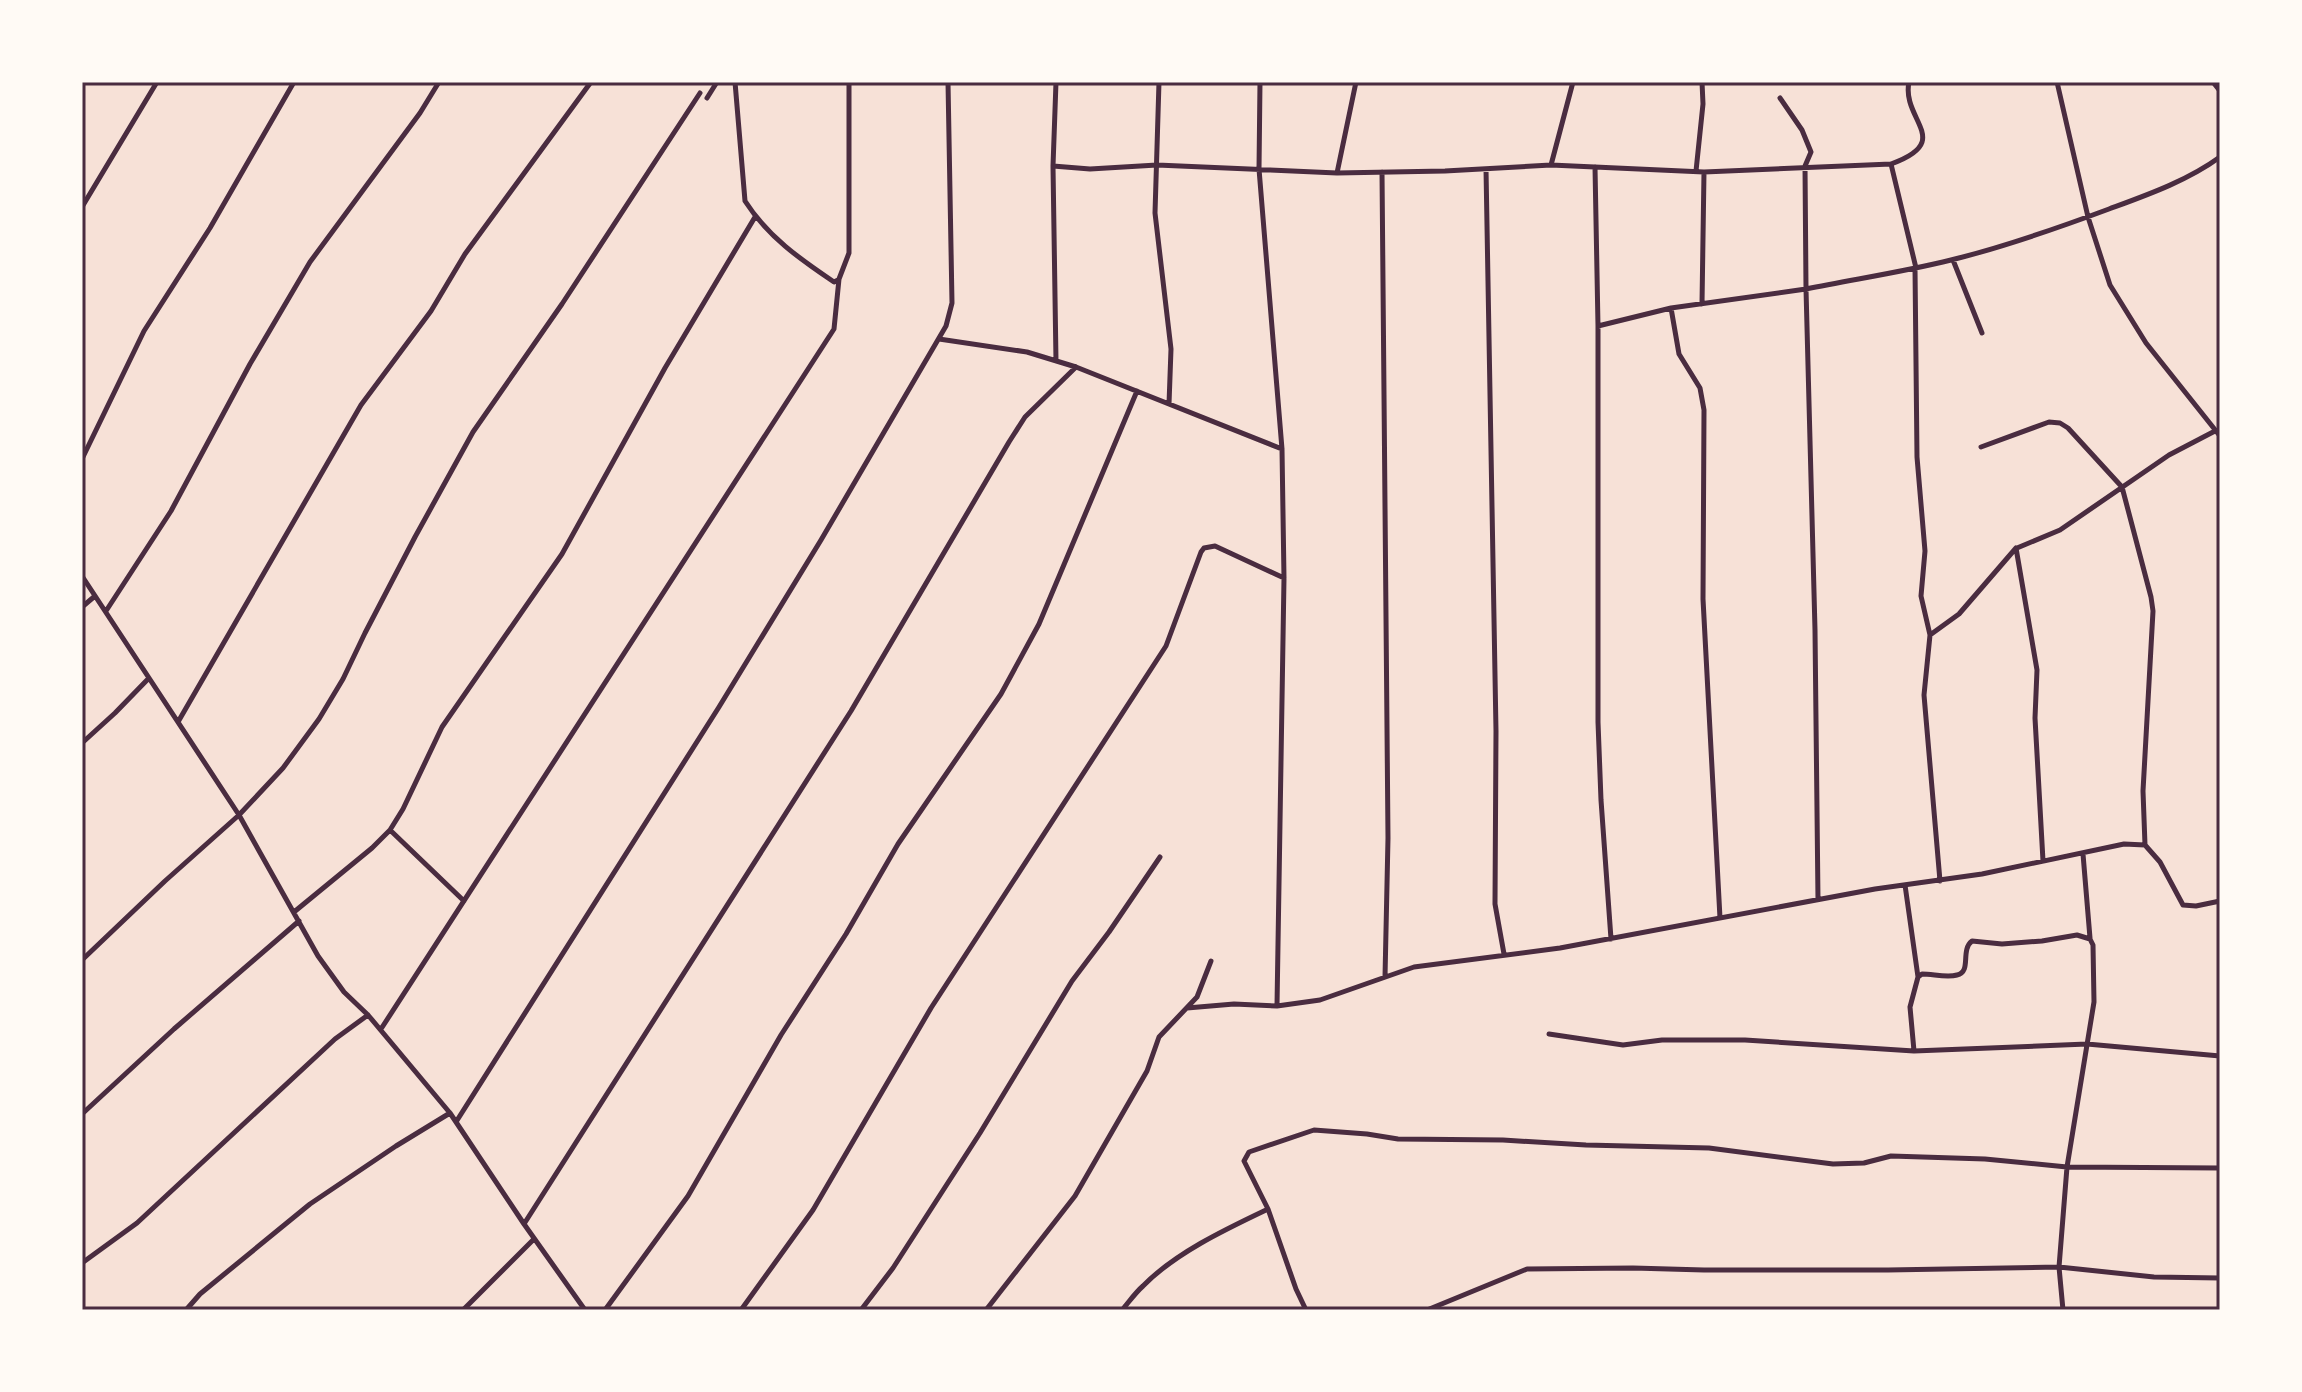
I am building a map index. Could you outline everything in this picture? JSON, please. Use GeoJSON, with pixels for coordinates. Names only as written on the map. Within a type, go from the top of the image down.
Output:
{"type":"FeatureCollection","features":[{"type":"Feature","properties":{"kind":"street"},"geometry":{"type":"LineString","coordinates":[[82,207],[157,82]]}},
{"type":"Feature","properties":{"kind":"street"},"geometry":{"type":"LineString","coordinates":[[82,459],[144,331],[210,228],[294,82]]}},
{"type":"Feature","properties":{"kind":"street"},"geometry":{"type":"LineString","coordinates":[[106,611],[171,511],[250,364],[310,262],[420,113],[439,82]]}},
{"type":"Feature","properties":{"kind":"street"},"geometry":{"type":"LineString","coordinates":[[178,722],[361,405],[431,311],[465,254],[591,82]]}},
{"type":"Feature","properties":{"kind":"street"},"geometry":{"type":"LineString","coordinates":[[707,98],[717,82]]}},
{"type":"Feature","properties":{"kind":"street"},"geometry":{"type":"LineString","coordinates":[[735,82],[745,201],[755,217],[785,249],[834,282],[839,279]]}},
{"type":"Feature","properties":{"kind":"street"},"geometry":{"type":"LineString","coordinates":[[381,1029],[834,329],[839,279],[849,253],[849,82]]}},
{"type":"Feature","properties":{"kind":"street"},"geometry":{"type":"LineString","coordinates":[[456,1122],[719,707],[946,326],[952,303],[948,82]]}},
{"type":"Feature","properties":{"kind":"street"},"geometry":{"type":"LineString","coordinates":[[1056,82],[1053,166],[1056,361]]}},
{"type":"Feature","properties":{"kind":"street"},"geometry":{"type":"LineString","coordinates":[[1159,82],[1155,213],[1171,349],[1169,404]]}},
{"type":"Feature","properties":{"kind":"street"},"geometry":{"type":"LineString","coordinates":[[1260,82],[1259,169],[1282,449],[1284,578],[1277,1006]]}},
{"type":"Feature","properties":{"kind":"street"},"geometry":{"type":"LineString","coordinates":[[1337,173],[1356,82]]}},
{"type":"Feature","properties":{"kind":"street"},"geometry":{"type":"LineString","coordinates":[[1551,165],[1573,82]]}},
{"type":"Feature","properties":{"kind":"street"},"geometry":{"type":"LineString","coordinates":[[1696,171],[1703,104],[1702,82]]}},
{"type":"Feature","properties":{"kind":"street"},"geometry":{"type":"LineString","coordinates":[[1053,166],[1090,169],[1157,165],[1337,173],[1551,165],[1704,172],[1891,164],[1916,153],[1921,146],[1923,131],[1908,97],[1909,82]]}},
{"type":"Feature","properties":{"kind":"street"},"geometry":{"type":"LineString","coordinates":[[1930,635],[1959,614],[2016,548],[2060,530],[2169,455],[2217,433],[2146,343],[2110,285],[2088,217],[2057,82]]}},
{"type":"Feature","properties":{"kind":"street"},"geometry":{"type":"LineString","coordinates":[[2213,82],[2220,91]]}},
{"type":"Feature","properties":{"kind":"street"},"geometry":{"type":"LineString","coordinates":[[82,960],[239,815],[283,768],[319,719],[473,432],[562,304],[700,93]]}},
{"type":"Feature","properties":{"kind":"street"},"geometry":{"type":"LineString","coordinates":[[1780,98],[1811,152],[1805,166],[1806,289],[1818,900]]}},
{"type":"Feature","properties":{"kind":"street"},"geometry":{"type":"LineString","coordinates":[[1598,326],[1671,308],[1806,289],[1953,260],[2152,194],[2220,157]]}},
{"type":"Feature","properties":{"kind":"street"},"geometry":{"type":"LineString","coordinates":[[1891,164],[1915,268],[1917,457],[1925,551],[1921,596],[1930,635],[1924,695],[1940,881]]}},
{"type":"Feature","properties":{"kind":"street"},"geometry":{"type":"LineString","coordinates":[[1595,167],[1598,722],[1611,939]]}},
{"type":"Feature","properties":{"kind":"street"},"geometry":{"type":"LineString","coordinates":[[1486,169],[1496,731],[1495,904],[1504,954]]}},
{"type":"Feature","properties":{"kind":"street"},"geometry":{"type":"LineString","coordinates":[[1382,172],[1388,822],[1385,977]]}},
{"type":"Feature","properties":{"kind":"street"},"geometry":{"type":"LineString","coordinates":[[1702,304],[1704,172]]}},
{"type":"Feature","properties":{"kind":"street"},"geometry":{"type":"LineString","coordinates":[[294,912],[390,830],[442,727],[562,554],[665,368],[755,217]]}},
{"type":"Feature","properties":{"kind":"street"},"geometry":{"type":"LineString","coordinates":[[1953,260],[1982,333]]}},
{"type":"Feature","properties":{"kind":"street"},"geometry":{"type":"LineString","coordinates":[[1671,308],[1679,354],[1700,388],[1704,410],[1703,599],[1720,918]]}},
{"type":"Feature","properties":{"kind":"street"},"geometry":{"type":"LineString","coordinates":[[939,339],[1027,352],[1076,367],[1282,449]]}},
{"type":"Feature","properties":{"kind":"street"},"geometry":{"type":"LineString","coordinates":[[524,1224],[851,711],[1025,417],[1076,367]]}},
{"type":"Feature","properties":{"kind":"street"},"geometry":{"type":"LineString","coordinates":[[605,1310],[688,1196],[781,1035],[846,934],[898,844],[1001,694],[1039,624],[1137,391]]}},
{"type":"Feature","properties":{"kind":"street"},"geometry":{"type":"LineString","coordinates":[[1981,447],[2049,422],[2060,423],[2122,487],[2153,611],[2143,791],[2145,845],[2160,862],[2183,905],[2220,901]]}},
{"type":"Feature","properties":{"kind":"street"},"geometry":{"type":"LineString","coordinates":[[741,1310],[813,1210],[931,1008],[1166,646],[1201,552],[1204,548],[1215,546],[1284,578]]}},
{"type":"Feature","properties":{"kind":"street"},"geometry":{"type":"LineString","coordinates":[[2016,548],[2037,670],[2035,718],[2043,861]]}},
{"type":"Feature","properties":{"kind":"street"},"geometry":{"type":"LineString","coordinates":[[82,576],[239,815],[318,956],[344,992],[381,1029],[450,1113],[585,1310]]}},
{"type":"Feature","properties":{"kind":"street"},"geometry":{"type":"LineString","coordinates":[[82,607],[95,596]]}},
{"type":"Feature","properties":{"kind":"street"},"geometry":{"type":"LineString","coordinates":[[82,743],[149,678]]}},
{"type":"Feature","properties":{"kind":"street"},"geometry":{"type":"LineString","coordinates":[[390,830],[464,901]]}},
{"type":"Feature","properties":{"kind":"street"},"geometry":{"type":"LineString","coordinates":[[1187,1008],[1234,1004],[1277,1006],[1320,1000],[1414,967],[1560,948],[1818,900],[1940,881],[2124,844],[2145,845]]}},
{"type":"Feature","properties":{"kind":"street"},"geometry":{"type":"LineString","coordinates":[[2063,1310],[2059,1267],[2067,1167],[2094,1002],[2093,945],[2083,854]]}},
{"type":"Feature","properties":{"kind":"street"},"geometry":{"type":"LineString","coordinates":[[861,1310],[893,1268],[980,1133],[1072,981],[1160,857]]}},
{"type":"Feature","properties":{"kind":"street"},"geometry":{"type":"LineString","coordinates":[[1905,885],[1918,977],[1910,1007],[1914,1051]]}},
{"type":"Feature","properties":{"kind":"street"},"geometry":{"type":"LineString","coordinates":[[82,1114],[299,921]]}},
{"type":"Feature","properties":{"kind":"street"},"geometry":{"type":"LineString","coordinates":[[1918,977],[1922,974],[1962,973],[1966,946],[1972,941],[2002,944],[2077,935],[2090,939]]}},
{"type":"Feature","properties":{"kind":"street"},"geometry":{"type":"LineString","coordinates":[[986,1310],[1075,1196],[1147,1071],[1159,1037],[1197,997],[1211,961]]}},
{"type":"Feature","properties":{"kind":"street"},"geometry":{"type":"LineString","coordinates":[[82,1263],[137,1223],[335,1039],[368,1015]]}},
{"type":"Feature","properties":{"kind":"street"},"geometry":{"type":"LineString","coordinates":[[1549,1034],[1623,1045],[1662,1040],[1745,1040],[1914,1051],[2087,1044],[2220,1056]]}},
{"type":"Feature","properties":{"kind":"street"},"geometry":{"type":"LineString","coordinates":[[186,1310],[200,1294],[310,1204],[450,1113]]}},
{"type":"Feature","properties":{"kind":"street"},"geometry":{"type":"LineString","coordinates":[[1306,1310],[1268,1209],[1244,1161],[1249,1152],[1314,1130],[1398,1139],[1709,1148],[1833,1164],[1864,1163],[1891,1156],[1985,1159],[2067,1167],[2220,1168]]}},
{"type":"Feature","properties":{"kind":"street"},"geometry":{"type":"LineString","coordinates":[[1122,1310],[1144,1284],[1184,1254],[1268,1209]]}},
{"type":"Feature","properties":{"kind":"street"},"geometry":{"type":"LineString","coordinates":[[463,1310],[534,1239]]}},
{"type":"Feature","properties":{"kind":"street"},"geometry":{"type":"LineString","coordinates":[[1427,1310],[1527,1269],[2059,1267],[2154,1277],[2220,1278]]}}]}
